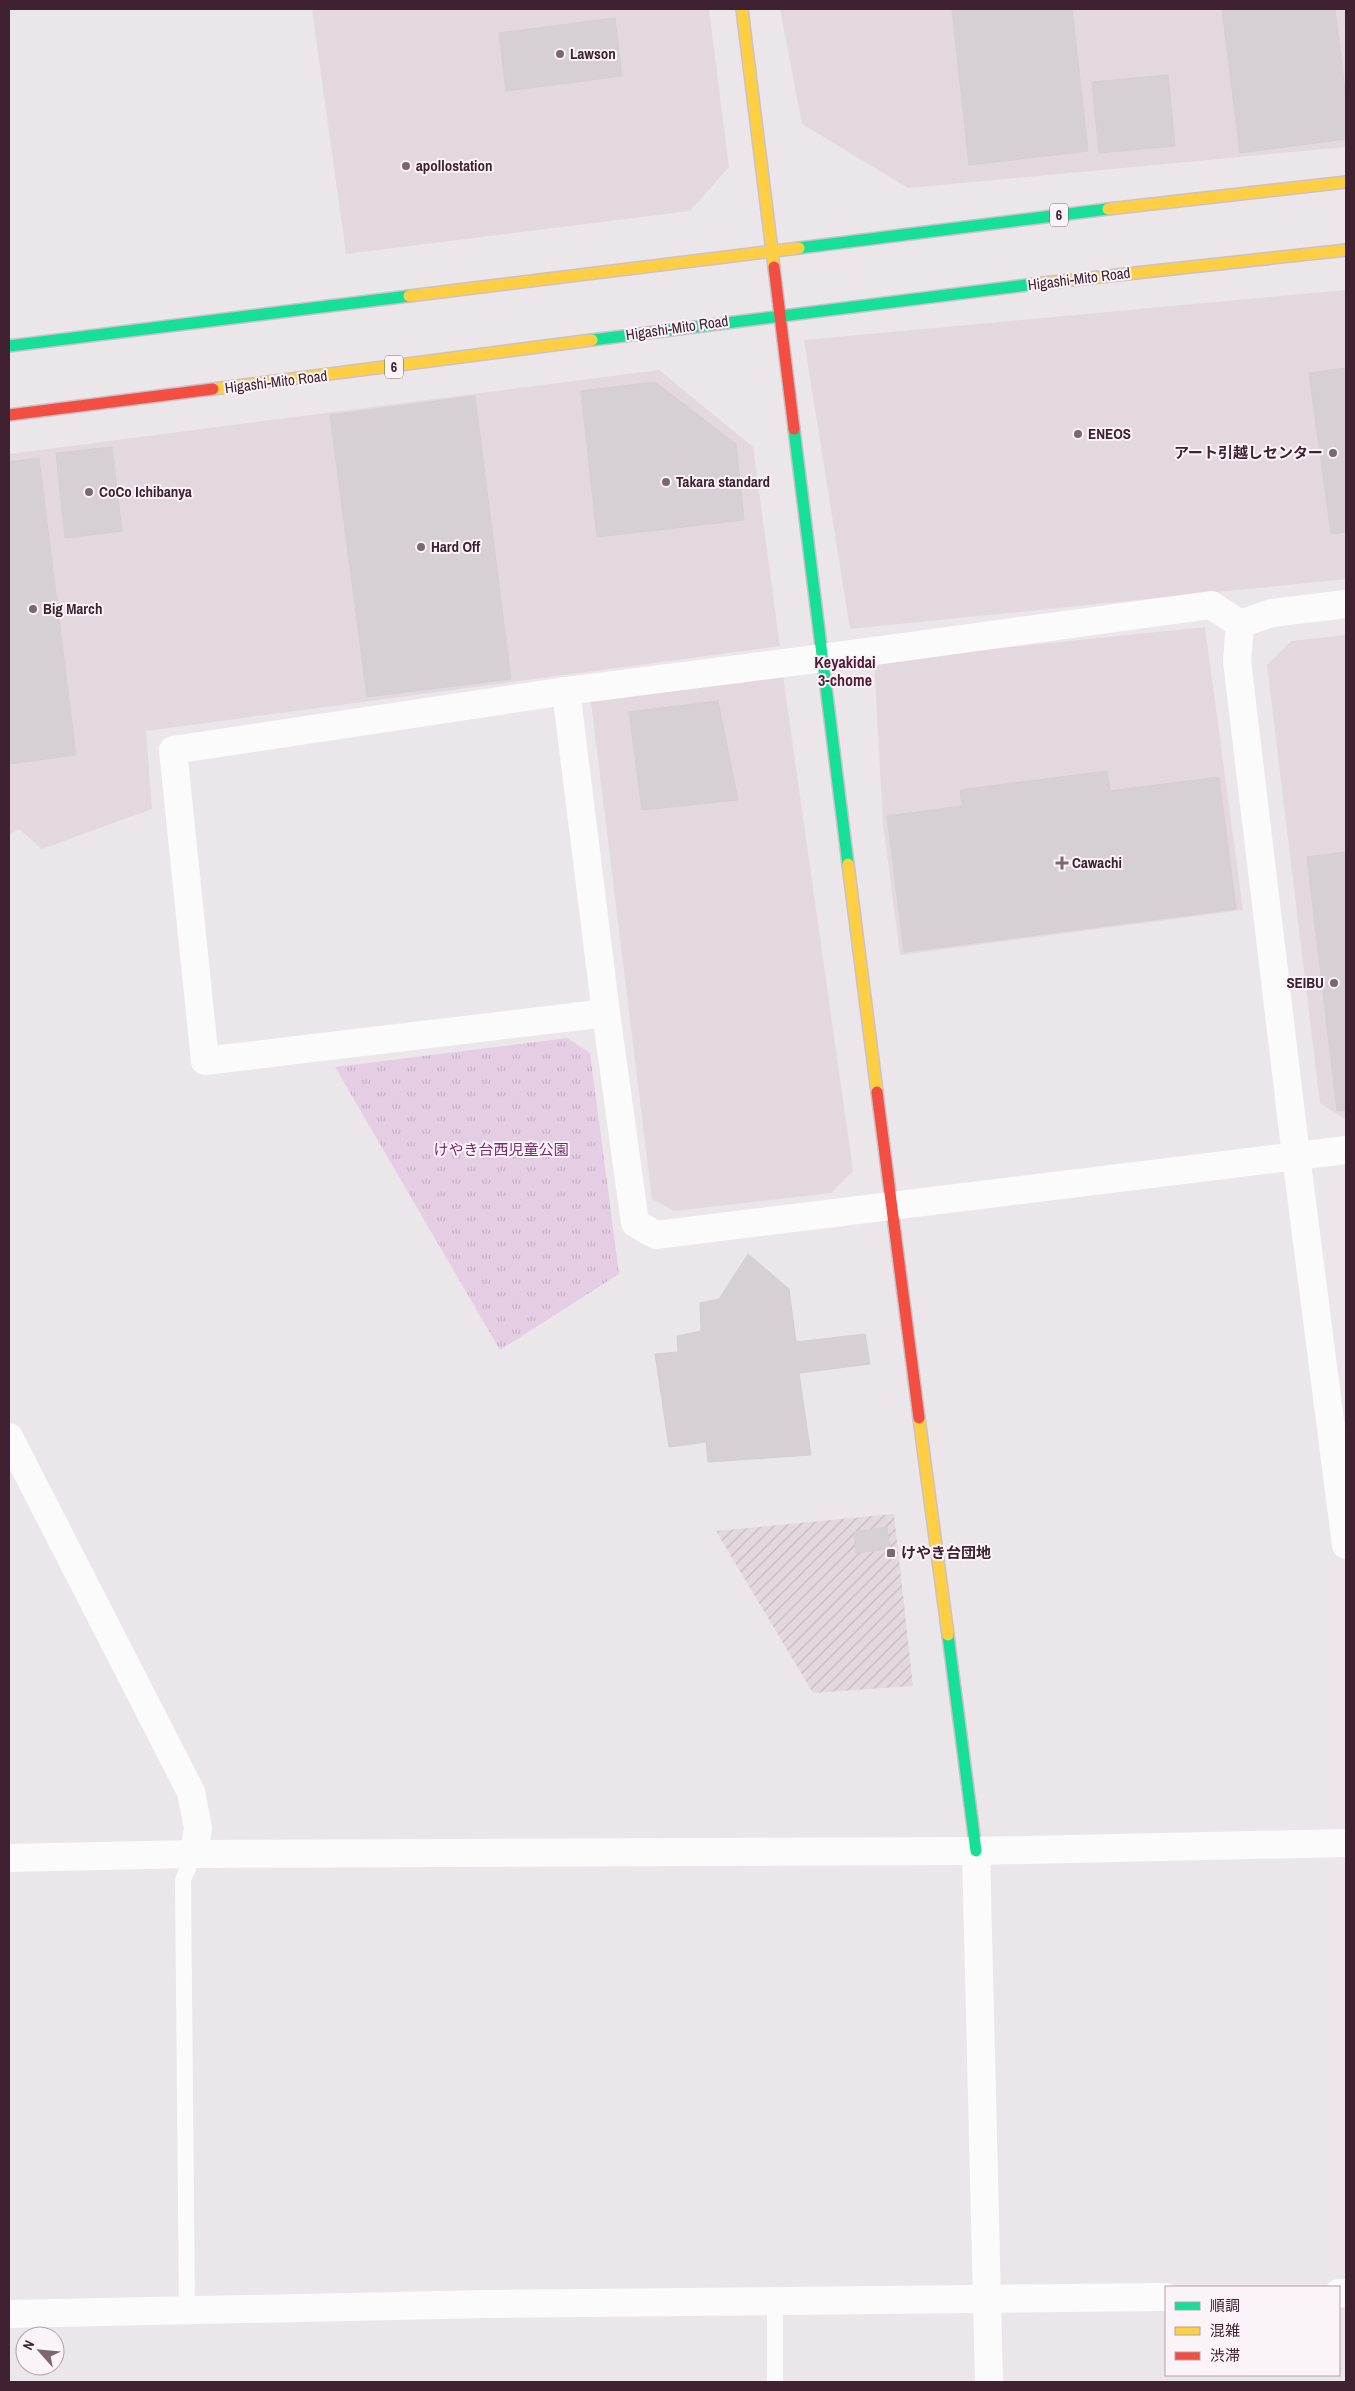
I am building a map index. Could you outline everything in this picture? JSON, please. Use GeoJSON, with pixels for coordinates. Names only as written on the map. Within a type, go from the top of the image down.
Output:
{"type":"FeatureCollection","features":[{"type":"Feature","properties":{"kind":"main road"},"geometry":{"type":"LineString","coordinates":[[742,9],[891,1206],[976,1850]]}},
{"type":"Feature","properties":{"kind":"main road","name":"6"},"geometry":{"type":"LineString","coordinates":[[9,346],[1207,196],[1346,182]]}},
{"type":"Feature","properties":{"kind":"main road","name":"Higashi-Mito Road"},"geometry":{"type":"LineString","coordinates":[[9,415],[350,373],[779,314],[1208,264],[1346,250]]}},
{"type":"Feature","properties":{"kind":"street"},"geometry":{"type":"LineString","coordinates":[[1240,624],[1272,612],[1346,604]]}},
{"type":"Feature","properties":{"kind":"street"},"geometry":{"type":"LineString","coordinates":[[606,1013],[206,1062],[173,750],[566,691],[1211,605],[1240,624]]}},
{"type":"Feature","properties":{"kind":"street"},"geometry":{"type":"LineString","coordinates":[[1240,624],[1237,661],[1296,1156],[1346,1545]]}},
{"type":"Feature","properties":{"kind":"street"},"geometry":{"type":"LineString","coordinates":[[566,691],[634,1223],[656,1235],[1346,1150]]}},
{"type":"Feature","properties":{"kind":"street"},"geometry":{"type":"LineString","coordinates":[[9,1437],[191,1792],[198,1828],[194,1854]]}},
{"type":"Feature","properties":{"kind":"street"},"geometry":{"type":"LineString","coordinates":[[9,1858],[194,1854],[976,1850],[1346,1843]]}},
{"type":"Feature","properties":{"kind":"street"},"geometry":{"type":"LineString","coordinates":[[976,1850],[989,2382]]}},
{"type":"Feature","properties":{"kind":"street"},"geometry":{"type":"LineString","coordinates":[[9,2314],[478,2304],[1165,2297]]}},
{"type":"Feature","properties":{"kind":"lane"},"geometry":{"type":"LineString","coordinates":[[188,2311],[183,1880],[194,1854]]}},
{"type":"Feature","properties":{"kind":"lane"},"geometry":{"type":"LineString","coordinates":[[775,2302],[775,2382]]}},
{"type":"Feature","properties":{"kind":"shaded area"},"geometry":{"type":"Polygon","coordinates":[[[312,9],[709,9],[729,167],[690,211],[346,254],[312,9]]]}},
{"type":"Feature","properties":{"kind":"shaded area"},"geometry":{"type":"Polygon","coordinates":[[[780,9],[1346,9],[1346,147],[908,188],[802,124],[780,9]]]}},
{"type":"Feature","properties":{"kind":"shaded area"},"geometry":{"type":"Polygon","coordinates":[[[1346,290],[1346,579],[850,629],[804,340],[1346,290]]]}},
{"type":"Feature","properties":{"kind":"shaded area"},"geometry":{"type":"Polygon","coordinates":[[[659,370],[753,447],[780,646],[146,731],[152,809],[42,849],[19,829],[9,835],[9,454],[659,370]]]}},
{"type":"Feature","properties":{"kind":"shaded area"},"geometry":{"type":"Polygon","coordinates":[[[1205,627],[1243,910],[900,955],[883,823],[874,661],[1205,627]]]}},
{"type":"Feature","properties":{"kind":"shaded area"},"geometry":{"type":"Polygon","coordinates":[[[1346,635],[1346,1120],[1320,1103],[1267,665],[1291,641],[1346,635]]]}},
{"type":"Feature","properties":{"kind":"shaded area"},"geometry":{"type":"Polygon","coordinates":[[[783,676],[853,1171],[831,1193],[674,1211],[652,1199],[591,702],[783,676]]]}},
{"type":"Feature","properties":{"kind":"shaded area"},"geometry":{"type":"Polygon","coordinates":[[[894,1514],[913,1686],[813,1693],[716,1531],[894,1514]]]}},
{"type":"Feature","properties":{"kind":"green space","name":"けやき台西児童公園"},"geometry":{"type":"Polygon","coordinates":[[[567,1038],[590,1053],[619,1274],[500,1350],[335,1067],[567,1038]]]}},
{"type":"Feature","properties":{"kind":"building"},"geometry":{"type":"Polygon","coordinates":[[[952,9],[1072,9],[1088,151],[969,165],[952,9]]]}},
{"type":"Feature","properties":{"kind":"building"},"geometry":{"type":"Polygon","coordinates":[[[1222,9],[1335,9],[1346,98],[1346,139],[1240,153],[1222,9]]]}},
{"type":"Feature","properties":{"kind":"building","name":"Lawson"},"geometry":{"type":"Polygon","coordinates":[[[615,18],[622,76],[506,91],[499,33],[615,18]]]}},
{"type":"Feature","properties":{"kind":"building"},"geometry":{"type":"Polygon","coordinates":[[[1168,75],[1175,146],[1099,153],[1092,82],[1168,75]]]}},
{"type":"Feature","properties":{"kind":"building","name":"アート引越しセンター"},"geometry":{"type":"Polygon","coordinates":[[[1346,368],[1346,532],[1331,534],[1309,373],[1346,368]]]}},
{"type":"Feature","properties":{"kind":"building","name":"Takara standard"},"geometry":{"type":"Polygon","coordinates":[[[655,382],[736,444],[744,520],[597,537],[581,391],[655,382]]]}},
{"type":"Feature","properties":{"kind":"building","name":"Hard Off"},"geometry":{"type":"Polygon","coordinates":[[[475,396],[511,679],[367,697],[330,415],[475,396]]]}},
{"type":"Feature","properties":{"kind":"building","name":"CoCo Ichibanya"},"geometry":{"type":"Polygon","coordinates":[[[112,447],[122,531],[65,538],[56,453],[112,447]]]}},
{"type":"Feature","properties":{"kind":"building","name":"Big March"},"geometry":{"type":"Polygon","coordinates":[[[39,458],[76,755],[9,764],[9,462],[39,458]]]}},
{"type":"Feature","properties":{"kind":"building"},"geometry":{"type":"Polygon","coordinates":[[[718,701],[738,800],[642,810],[629,712],[718,701]]]}},
{"type":"Feature","properties":{"kind":"building","name":"Cawachi"},"geometry":{"type":"Polygon","coordinates":[[[1107,771],[1110,791],[1219,777],[1236,909],[904,952],[887,816],[962,806],[960,790],[1107,771]]]}},
{"type":"Feature","properties":{"kind":"building","name":"SEIBU"},"geometry":{"type":"Polygon","coordinates":[[[1346,852],[1346,1110],[1337,1111],[1307,857],[1346,852]]]}},
{"type":"Feature","properties":{"kind":"building"},"geometry":{"type":"Polygon","coordinates":[[[748,1254],[789,1289],[796,1342],[865,1334],[870,1364],[799,1373],[811,1455],[708,1462],[706,1442],[669,1447],[655,1354],[678,1352],[677,1336],[701,1331],[700,1303],[719,1299],[748,1254]]]}},
{"type":"Feature","properties":{"kind":"building"},"geometry":{"type":"Polygon","coordinates":[[[887,1527],[890,1549],[856,1553],[854,1532],[887,1527]]]}},
{"type":"Feature","properties":{"kind":"traffic: fast"},"geometry":{"type":"LineString","coordinates":[[799,248],[1108,209]]}},
{"type":"Feature","properties":{"kind":"traffic: fast"},"geometry":{"type":"LineString","coordinates":[[592,340],[1035,284]]}},
{"type":"Feature","properties":{"kind":"traffic: fast"},"geometry":{"type":"LineString","coordinates":[[9,346],[409,296]]}},
{"type":"Feature","properties":{"kind":"traffic: fast"},"geometry":{"type":"LineString","coordinates":[[794,429],[848,864]]}},
{"type":"Feature","properties":{"kind":"traffic: fast"},"geometry":{"type":"LineString","coordinates":[[948,1635],[976,1851]]}},
{"type":"Feature","properties":{"kind":"traffic: slow"},"geometry":{"type":"LineString","coordinates":[[742,9],[774,267]]}},
{"type":"Feature","properties":{"kind":"traffic: slow"},"geometry":{"type":"LineString","coordinates":[[1108,209],[1346,182]]}},
{"type":"Feature","properties":{"kind":"traffic: slow"},"geometry":{"type":"LineString","coordinates":[[409,296],[799,248]]}},
{"type":"Feature","properties":{"kind":"traffic: slow"},"geometry":{"type":"LineString","coordinates":[[1035,284],[1346,250]]}},
{"type":"Feature","properties":{"kind":"traffic: slow"},"geometry":{"type":"LineString","coordinates":[[213,389],[592,340]]}},
{"type":"Feature","properties":{"kind":"traffic: slow"},"geometry":{"type":"LineString","coordinates":[[848,864],[877,1092]]}},
{"type":"Feature","properties":{"kind":"traffic: slow"},"geometry":{"type":"LineString","coordinates":[[919,1418],[948,1635]]}},
{"type":"Feature","properties":{"kind":"traffic: jam"},"geometry":{"type":"LineString","coordinates":[[774,267],[794,429]]}},
{"type":"Feature","properties":{"kind":"traffic: jam"},"geometry":{"type":"LineString","coordinates":[[9,415],[213,389]]}},
{"type":"Feature","properties":{"kind":"traffic: jam"},"geometry":{"type":"LineString","coordinates":[[877,1092],[919,1418]]}},
{"type":"Feature","properties":{"kind":"place","name":"Lawson"},"geometry":{"type":"Point","coordinates":[560,54]}},
{"type":"Feature","properties":{"kind":"place","name":"apollostation"},"geometry":{"type":"Point","coordinates":[406,166]}},
{"type":"Feature","properties":{"kind":"place","name":"ENEOS"},"geometry":{"type":"Point","coordinates":[1078,434]}},
{"type":"Feature","properties":{"kind":"place","name":"アート引越しセンター"},"geometry":{"type":"Point","coordinates":[1333,453]}},
{"type":"Feature","properties":{"kind":"place","name":"Takara standard"},"geometry":{"type":"Point","coordinates":[666,482]}},
{"type":"Feature","properties":{"kind":"place","name":"CoCo Ichibanya"},"geometry":{"type":"Point","coordinates":[89,492]}},
{"type":"Feature","properties":{"kind":"place","name":"Hard Off"},"geometry":{"type":"Point","coordinates":[421,547]}},
{"type":"Feature","properties":{"kind":"place","name":"Big March"},"geometry":{"type":"Point","coordinates":[33,609]}},
{"type":"Feature","properties":{"kind":"place","name":"Cawachi"},"geometry":{"type":"Point","coordinates":[1062,863]}},
{"type":"Feature","properties":{"kind":"place","name":"SEIBU"},"geometry":{"type":"Point","coordinates":[1334,983]}},
{"type":"Feature","properties":{"kind":"place","name":"けやき台団地"},"geometry":{"type":"Point","coordinates":[891,1553]}},
{"type":"Feature","properties":{"kind":"district","name":"Keyakidai 3-chome"},"geometry":{"type":"Point","coordinates":[845,671]}}]}
